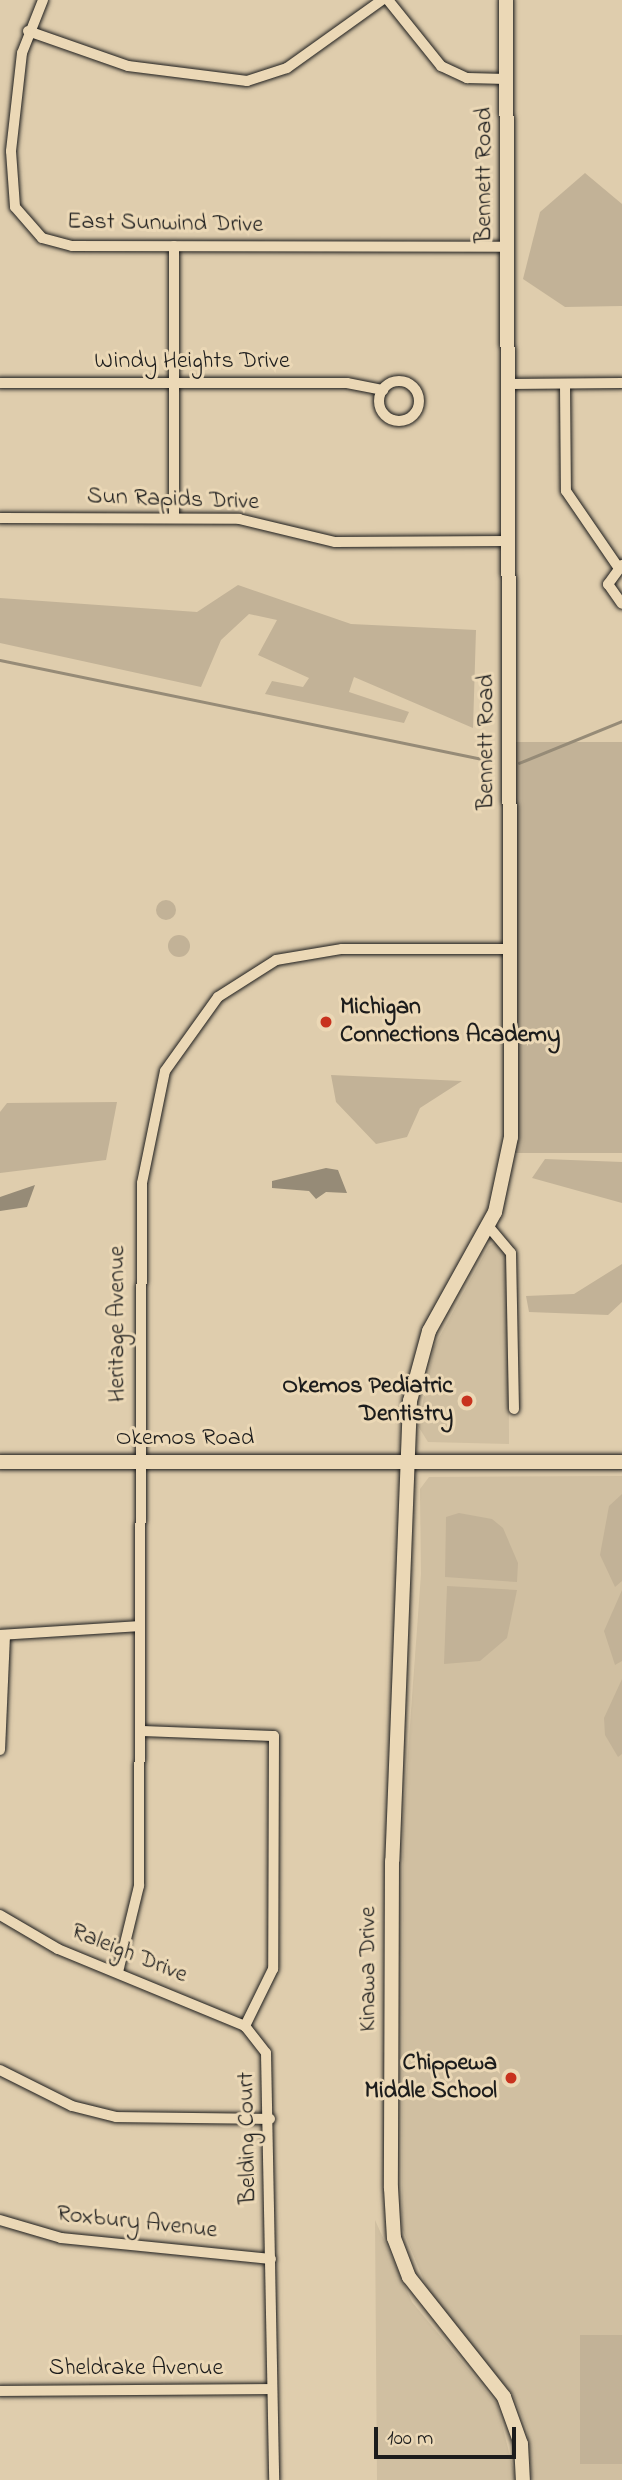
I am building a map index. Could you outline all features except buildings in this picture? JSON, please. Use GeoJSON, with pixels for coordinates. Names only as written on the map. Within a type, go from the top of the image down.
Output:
{"type":"FeatureCollection","features":[{"type":"Feature","properties":{"kind":"street","name":"East Sunwind Drive"},"geometry":{"type":"LineString","coordinates":[[43,0],[28,31],[11,133],[11,191],[19,215],[57,243],[508,247]]}},
{"type":"Feature","properties":{"kind":"street"},"geometry":{"type":"LineString","coordinates":[[28,31],[137,68],[247,81],[287,68],[382,0]]}},
{"type":"Feature","properties":{"kind":"street"},"geometry":{"type":"LineString","coordinates":[[388,0],[441,66],[467,78],[507,79]]}},
{"type":"Feature","properties":{"kind":"street","name":"Bennett Road"},"geometry":{"type":"LineString","coordinates":[[407,1462],[420,1356],[489,1227],[511,1137],[506,0]]}},
{"type":"Feature","properties":{"kind":"street"},"geometry":{"type":"LineString","coordinates":[[173,519],[174,246]]}},
{"type":"Feature","properties":{"kind":"street","name":"Windy Heights Drive"},"geometry":{"type":"LineString","coordinates":[[0,383],[346,383],[383,390],[396,382],[410,385],[418,398],[415,413],[402,421],[387,418],[379,405],[383,390]]}},
{"type":"Feature","properties":{"kind":"street"},"geometry":{"type":"LineString","coordinates":[[509,384],[622,383]]}},
{"type":"Feature","properties":{"kind":"street"},"geometry":{"type":"LineString","coordinates":[[565,385],[566,491],[620,566],[609,591],[622,604]]}},
{"type":"Feature","properties":{"kind":"street","name":"Sun Rapids Drive"},"geometry":{"type":"LineString","coordinates":[[0,518],[247,520],[335,542],[510,541]]}},
{"type":"Feature","properties":{"kind":"street","name":"Heritage Avenue"},"geometry":{"type":"LineString","coordinates":[[118,1972],[137,1914],[141,1731],[138,1278],[147,1138],[165,1070],[198,1019],[241,980],[308,953],[511,949]]}},
{"type":"Feature","properties":{"kind":"street"},"geometry":{"type":"LineString","coordinates":[[489,1227],[511,1253],[514,1409]]}},
{"type":"Feature","properties":{"kind":"street","name":"Okemos Road"},"geometry":{"type":"LineString","coordinates":[[0,1462],[622,1462]]}},
{"type":"Feature","properties":{"kind":"street","name":"Kinawa Drive"},"geometry":{"type":"LineString","coordinates":[[407,1462],[391,1908],[392,2219],[400,2258],[423,2300],[504,2398],[520,2445],[523,2480]]}},
{"type":"Feature","properties":{"kind":"street"},"geometry":{"type":"LineString","coordinates":[[0,1751],[2,1635],[140,1626]]}},
{"type":"Feature","properties":{"kind":"street"},"geometry":{"type":"LineString","coordinates":[[141,1731],[274,1736],[273,1969],[245,2026]]}},
{"type":"Feature","properties":{"kind":"street","name":"Raleigh Drive"},"geometry":{"type":"LineString","coordinates":[[0,1915],[58,1949],[245,2026]]}},
{"type":"Feature","properties":{"kind":"street","name":"Belding Court"},"geometry":{"type":"LineString","coordinates":[[245,2026],[269,2065],[274,2480]]}},
{"type":"Feature","properties":{"kind":"street"},"geometry":{"type":"LineString","coordinates":[[0,2070],[72,2106],[106,2115],[270,2119]]}},
{"type":"Feature","properties":{"kind":"street","name":"Roxbury Avenue"},"geometry":{"type":"LineString","coordinates":[[0,2220],[61,2238],[271,2259]]}},
{"type":"Feature","properties":{"kind":"street","name":"Sheldrake Avenue"},"geometry":{"type":"LineString","coordinates":[[0,2391],[272,2389]]}},
{"type":"Feature","properties":{"kind":"shaded area"},"geometry":{"type":"Polygon","coordinates":[[[585,173],[622,204],[622,306],[565,307],[523,279],[540,212],[585,173]]]}},
{"type":"Feature","properties":{"kind":"shaded area"},"geometry":{"type":"Polygon","coordinates":[[[238,585],[351,624],[476,630],[473,728],[354,677],[349,692],[409,712],[404,723],[265,694],[272,681],[303,687],[309,678],[258,655],[277,620],[249,614],[221,640],[201,687],[0,643],[0,598],[197,612],[238,585]]]}},
{"type":"Feature","properties":{"kind":"shaded area"},"geometry":{"type":"Polygon","coordinates":[[[509,742],[622,742],[622,1153],[509,1153],[509,742]]]}},
{"type":"Feature","properties":{"kind":"shaded area"},"geometry":{"type":"Polygon","coordinates":[[[166,900],[173,903],[176,910],[173,917],[166,920],[159,917],[156,910],[159,903],[166,900]]]}},
{"type":"Feature","properties":{"kind":"shaded area"},"geometry":{"type":"Polygon","coordinates":[[[179,935],[187,938],[190,946],[187,954],[179,957],[171,954],[168,946],[171,938],[179,935]]]}},
{"type":"Feature","properties":{"kind":"shaded area"},"geometry":{"type":"Polygon","coordinates":[[[331,1075],[462,1081],[420,1108],[407,1137],[376,1144],[336,1102],[331,1075]]]}},
{"type":"Feature","properties":{"kind":"shaded area"},"geometry":{"type":"Polygon","coordinates":[[[117,1102],[106,1160],[0,1173],[0,1112],[7,1103],[117,1102]]]}},
{"type":"Feature","properties":{"kind":"shaded area"},"geometry":{"type":"Polygon","coordinates":[[[545,1159],[622,1162],[622,1203],[532,1178],[545,1159]]]}},
{"type":"Feature","properties":{"kind":"shaded area"},"geometry":{"type":"Polygon","coordinates":[[[326,1168],[338,1170],[347,1193],[326,1192],[316,1199],[309,1191],[272,1188],[272,1181],[326,1168]]]}},
{"type":"Feature","properties":{"kind":"shaded area"},"geometry":{"type":"Polygon","coordinates":[[[35,1185],[27,1207],[0,1211],[0,1197],[35,1185]]]}},
{"type":"Feature","properties":{"kind":"shaded area"},"geometry":{"type":"Polygon","coordinates":[[[497,1242],[505,1247],[508,1271],[509,1444],[428,1442],[418,1426],[434,1347],[489,1246],[497,1242]]]}},
{"type":"Feature","properties":{"kind":"shaded area"},"geometry":{"type":"Polygon","coordinates":[[[622,1264],[622,1302],[608,1315],[529,1312],[526,1296],[574,1294],[622,1264]]]}},
{"type":"Feature","properties":{"kind":"shaded area","name":"Chippewa Middle School"},"geometry":{"type":"Polygon","coordinates":[[[622,1476],[622,2480],[532,2480],[527,2429],[513,2395],[430,2295],[402,2228],[403,1821],[421,1574],[420,1489],[429,1477],[622,1476]]]}},
{"type":"Feature","properties":{"kind":"shaded area"},"geometry":{"type":"Polygon","coordinates":[[[622,1494],[622,1581],[615,1587],[600,1555],[609,1506],[622,1494]]]}},
{"type":"Feature","properties":{"kind":"shaded area"},"geometry":{"type":"Polygon","coordinates":[[[459,1513],[492,1519],[503,1528],[518,1563],[517,1582],[445,1577],[446,1517],[459,1513]]]}},
{"type":"Feature","properties":{"kind":"shaded area"},"geometry":{"type":"Polygon","coordinates":[[[447,1586],[517,1590],[507,1638],[480,1661],[444,1664],[447,1586]]]}},
{"type":"Feature","properties":{"kind":"shaded area"},"geometry":{"type":"Polygon","coordinates":[[[622,1590],[622,1661],[615,1665],[604,1631],[622,1590]]]}},
{"type":"Feature","properties":{"kind":"shaded area"},"geometry":{"type":"Polygon","coordinates":[[[622,1679],[622,1754],[618,1757],[605,1735],[604,1718],[622,1679]]]}},
{"type":"Feature","properties":{"kind":"shaded area"},"geometry":{"type":"Polygon","coordinates":[[[375,2220],[412,2302],[497,2404],[516,2480],[377,2480],[375,2220]]]}},
{"type":"Feature","properties":{"kind":"shaded area"},"geometry":{"type":"Polygon","coordinates":[[[580,2335],[622,2335],[622,2464],[580,2464],[580,2335]]]}},
{"type":"Feature","properties":{"kind":"waterway"},"geometry":{"type":"LineString","coordinates":[[0,660],[488,760]]}},
{"type":"Feature","properties":{"kind":"waterway"},"geometry":{"type":"LineString","coordinates":[[519,763],[622,721]]}},
{"type":"Feature","properties":{"kind":"place","name":"Michigan Connections Academy"},"geometry":{"type":"Point","coordinates":[326,1022]}},
{"type":"Feature","properties":{"kind":"place","name":"Okemos Pediatric Dentistry"},"geometry":{"type":"Point","coordinates":[467,1401]}},
{"type":"Feature","properties":{"kind":"place","name":"Chippewa Middle School"},"geometry":{"type":"Point","coordinates":[511,2078]}}]}
